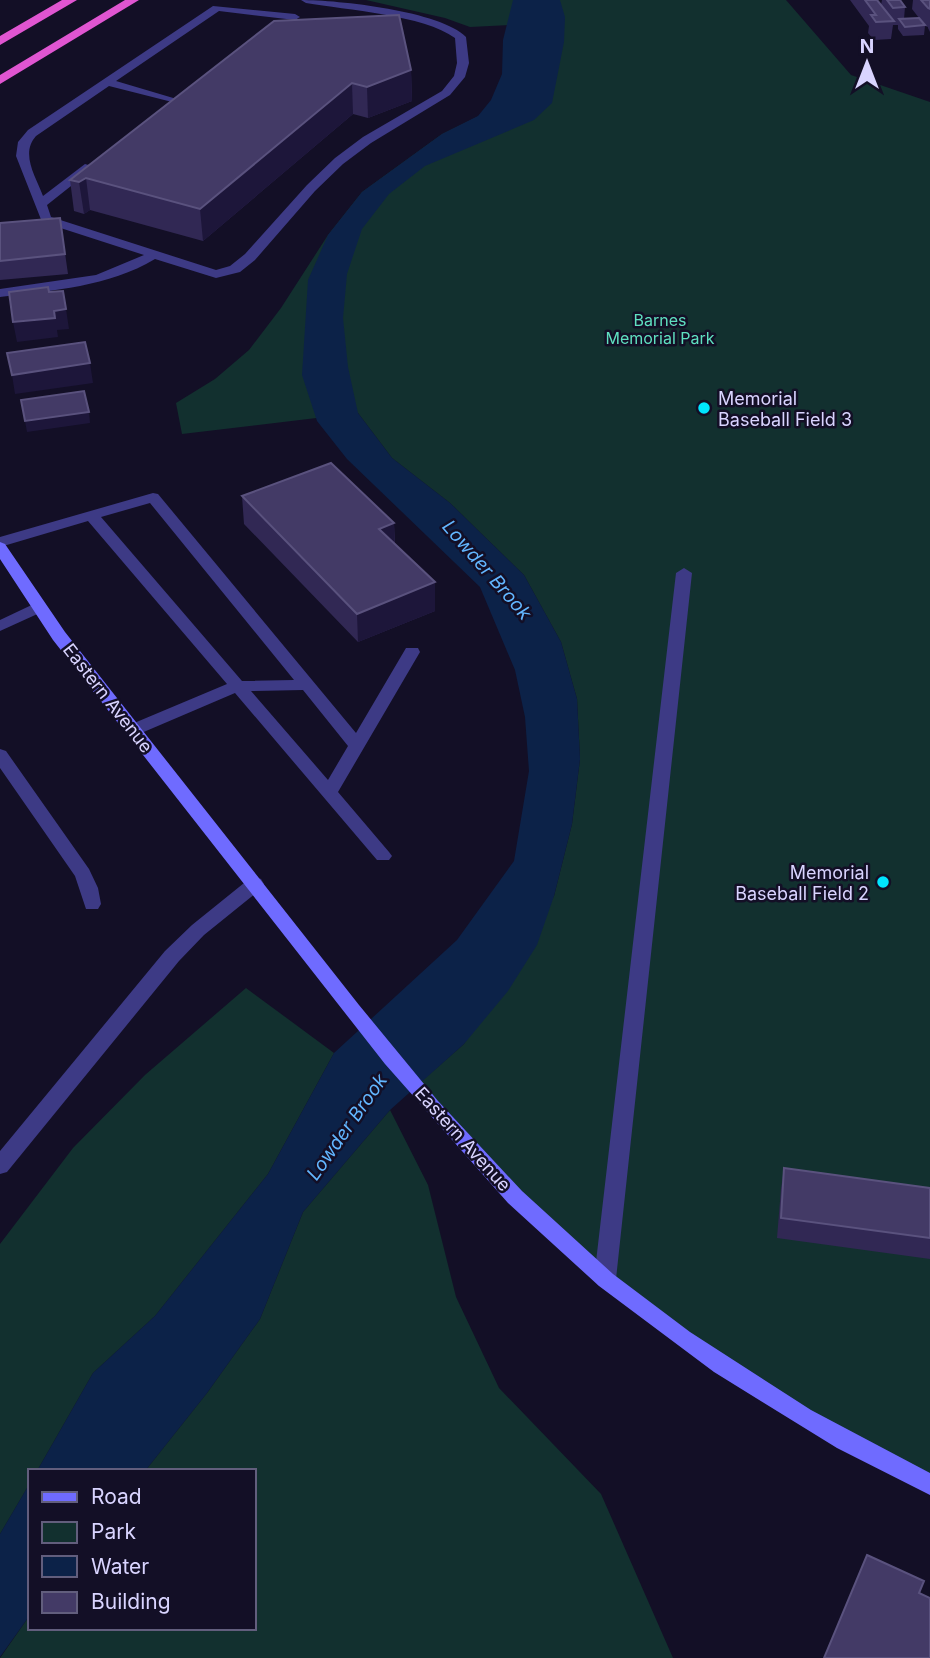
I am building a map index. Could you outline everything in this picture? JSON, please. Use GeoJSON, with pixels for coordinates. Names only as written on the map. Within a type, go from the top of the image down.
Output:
{"type":"FeatureCollection","features":[{"type":"Feature","properties":{"kind":"highway"},"geometry":{"type":"LineString","coordinates":[[0,41],[71,0]]}},
{"type":"Feature","properties":{"kind":"highway"},"geometry":{"type":"LineString","coordinates":[[0,80],[133,0]]}},
{"type":"Feature","properties":{"kind":"main road","name":"Eastern Avenue"},"geometry":{"type":"LineString","coordinates":[[0,544],[38,607],[133,730],[332,985],[480,1161],[604,1279],[665,1325],[801,1416],[878,1459],[930,1484]]}},
{"type":"Feature","properties":{"kind":"street"},"geometry":{"type":"LineString","coordinates":[[295,17],[217,8],[32,133],[24,142],[22,156],[46,219],[216,274],[235,269],[250,257],[287,214],[339,161],[375,134],[446,93],[459,77],[463,63],[460,37],[447,27],[420,19],[306,0]]}},
{"type":"Feature","properties":{"kind":"street"},"geometry":{"type":"LineString","coordinates":[[273,32],[295,17],[328,2]]}},
{"type":"Feature","properties":{"kind":"street"},"geometry":{"type":"LineString","coordinates":[[106,82],[176,102]]}},
{"type":"Feature","properties":{"kind":"street"},"geometry":{"type":"LineString","coordinates":[[166,110],[187,94]]}},
{"type":"Feature","properties":{"kind":"street"},"geometry":{"type":"LineString","coordinates":[[41,204],[103,157]]}},
{"type":"Feature","properties":{"kind":"street"},"geometry":{"type":"LineString","coordinates":[[0,293],[121,274],[154,254]]}},
{"type":"Feature","properties":{"kind":"street"},"geometry":{"type":"LineString","coordinates":[[0,544],[153,497],[357,746]]}},
{"type":"Feature","properties":{"kind":"street"},"geometry":{"type":"LineString","coordinates":[[91,515],[383,856]]}},
{"type":"Feature","properties":{"kind":"street"},"geometry":{"type":"LineString","coordinates":[[604,1279],[684,573]]}},
{"type":"Feature","properties":{"kind":"street"},"geometry":{"type":"LineString","coordinates":[[0,626],[38,607]]}},
{"type":"Feature","properties":{"kind":"street"},"geometry":{"type":"LineString","coordinates":[[329,793],[412,652]]}},
{"type":"Feature","properties":{"kind":"street"},"geometry":{"type":"LineString","coordinates":[[133,730],[237,686],[307,685]]}},
{"type":"Feature","properties":{"kind":"street"},"geometry":{"type":"LineString","coordinates":[[0,755],[83,874],[92,904]]}},
{"type":"Feature","properties":{"kind":"street"},"geometry":{"type":"LineString","coordinates":[[0,1166],[172,956],[198,930],[254,884]]}},
{"type":"Feature","properties":{"kind":"green space","name":"Barnes Memorial Park"},"geometry":{"type":"Polygon","coordinates":[[[366,0],[786,0],[851,75],[930,102],[930,1484],[878,1459],[605,1279],[416,1086],[464,1044],[554,896],[572,824],[580,759],[577,699],[561,642],[524,575],[450,503],[392,458],[358,413],[182,434],[176,403],[215,379],[249,350],[281,308],[328,235],[362,192],[442,134],[548,82],[554,23],[470,27],[445,18],[366,0]]]}},
{"type":"Feature","properties":{"kind":"green space"},"geometry":{"type":"Polygon","coordinates":[[[246,988],[334,1053],[268,1174],[155,1316],[93,1373],[38,1469],[28,1469],[28,1486],[0,1534],[0,1244],[73,1148],[145,1075],[246,988]]]}},
{"type":"Feature","properties":{"kind":"green space"},"geometry":{"type":"Polygon","coordinates":[[[390,1110],[428,1185],[456,1297],[499,1388],[601,1494],[673,1658],[0,1658],[28,1618],[28,1630],[256,1630],[256,1469],[147,1469],[207,1393],[260,1319],[303,1212],[390,1110]]]}},
{"type":"Feature","properties":{"kind":"water","name":"Lowder Brook"},"geometry":{"type":"Polygon","coordinates":[[[513,0],[560,0],[565,17],[564,42],[552,103],[534,120],[425,166],[389,194],[362,229],[347,274],[343,318],[348,367],[358,413],[392,458],[450,503],[524,575],[561,642],[577,699],[580,759],[572,824],[554,896],[537,945],[508,991],[464,1044],[390,1110],[303,1212],[260,1319],[207,1393],[147,1469],[38,1469],[93,1373],[155,1316],[268,1174],[334,1053],[457,940],[514,861],[529,771],[525,717],[515,670],[480,587],[347,459],[317,421],[302,375],[308,280],[328,235],[362,192],[442,134],[478,116],[491,100],[502,74],[503,40],[513,0]]]}},
{"type":"Feature","properties":{"kind":"water"},"geometry":{"type":"Polygon","coordinates":[[[28,1486],[28,1618],[0,1657],[0,1534],[28,1486]]]}},
{"type":"Feature","properties":{"kind":"building"},"geometry":{"type":"Polygon","coordinates":[[[865,0],[877,0],[894,21],[876,22],[871,15],[876,15],[865,0]]]}},
{"type":"Feature","properties":{"kind":"building"},"geometry":{"type":"Polygon","coordinates":[[[887,0],[900,0],[905,7],[893,8],[887,0]]]}},
{"type":"Feature","properties":{"kind":"building"},"geometry":{"type":"Polygon","coordinates":[[[921,0],[930,0],[930,9],[928,8],[921,0]]]}},
{"type":"Feature","properties":{"kind":"building"},"geometry":{"type":"Polygon","coordinates":[[[399,15],[411,70],[367,87],[352,83],[200,209],[86,178],[79,182],[70,180],[274,21],[399,15]]]}},
{"type":"Feature","properties":{"kind":"building"},"geometry":{"type":"Polygon","coordinates":[[[919,18],[925,25],[905,27],[899,19],[919,18]]]}},
{"type":"Feature","properties":{"kind":"building"},"geometry":{"type":"Polygon","coordinates":[[[60,218],[65,254],[0,261],[0,223],[60,218]]]}},
{"type":"Feature","properties":{"kind":"building"},"geometry":{"type":"Polygon","coordinates":[[[48,287],[49,292],[63,291],[66,309],[54,311],[55,318],[13,322],[9,292],[48,287]]]}},
{"type":"Feature","properties":{"kind":"building"},"geometry":{"type":"Polygon","coordinates":[[[85,342],[90,363],[12,375],[7,353],[85,342]]]}},
{"type":"Feature","properties":{"kind":"building"},"geometry":{"type":"Polygon","coordinates":[[[84,391],[89,412],[25,421],[21,400],[84,391]]]}},
{"type":"Feature","properties":{"kind":"building"},"geometry":{"type":"Polygon","coordinates":[[[331,463],[394,523],[379,529],[435,582],[357,614],[242,496],[331,463]]]}},
{"type":"Feature","properties":{"kind":"building"},"geometry":{"type":"Polygon","coordinates":[[[784,1168],[930,1188],[930,1238],[781,1218],[784,1168]]]}},
{"type":"Feature","properties":{"kind":"building"},"geometry":{"type":"Polygon","coordinates":[[[867,1555],[924,1581],[919,1593],[930,1598],[930,1658],[824,1658],[867,1555]]]}},
{"type":"Feature","properties":{"kind":"place","name":"Memorial Baseball Field 3"},"geometry":{"type":"Point","coordinates":[704,408]}},
{"type":"Feature","properties":{"kind":"place","name":"Memorial Baseball Field 2"},"geometry":{"type":"Point","coordinates":[883,882]}}]}
